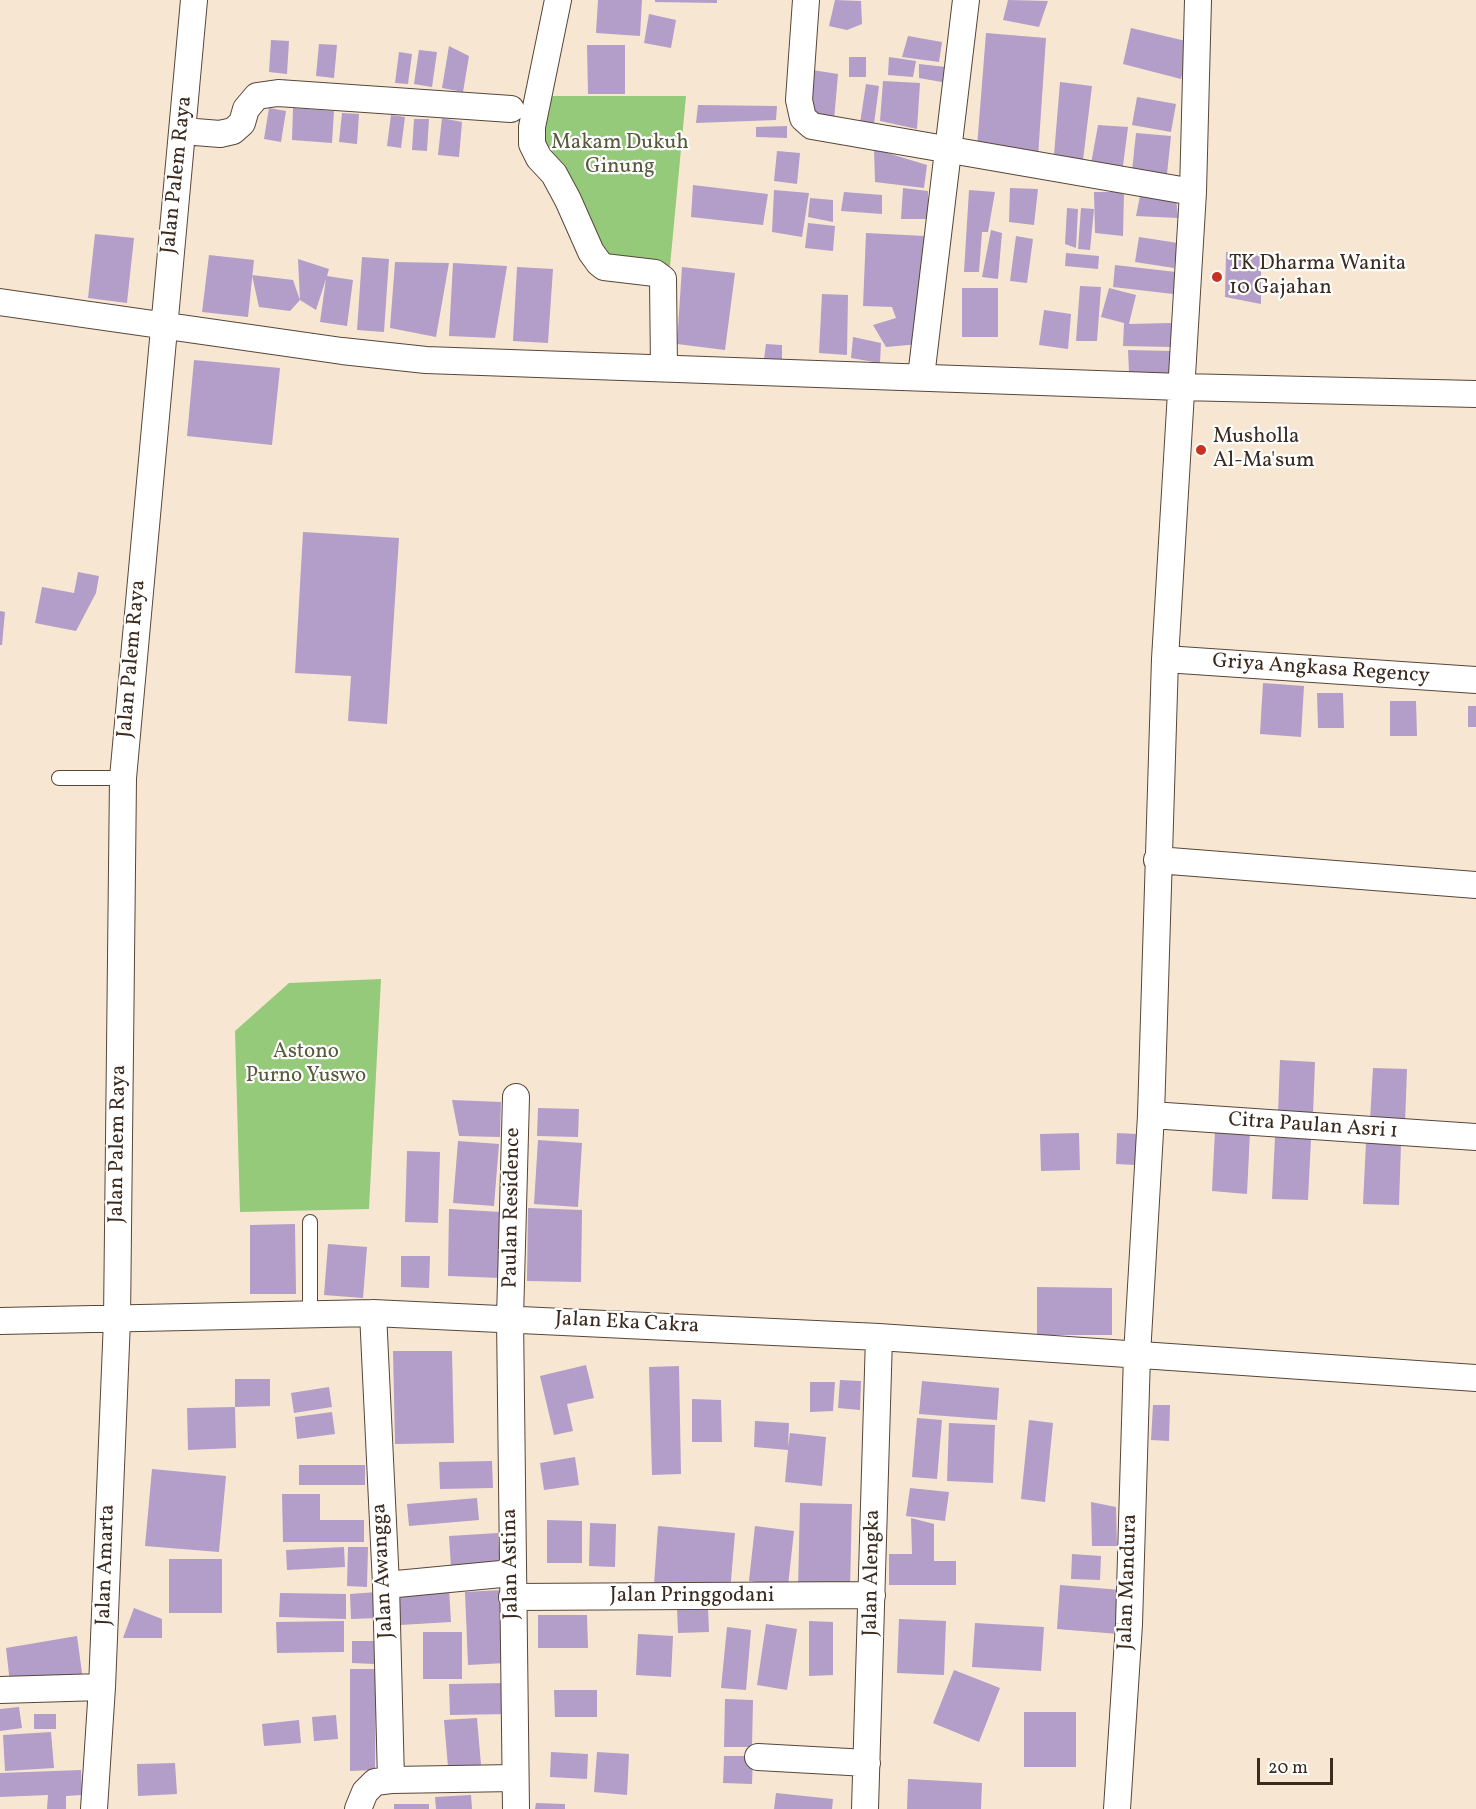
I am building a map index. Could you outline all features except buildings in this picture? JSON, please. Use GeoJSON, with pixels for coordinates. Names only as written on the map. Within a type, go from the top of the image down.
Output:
{"type":"FeatureCollection","features":[{"type":"Feature","properties":{"kind":"street","name":"Jalan Palem Raya"},"geometry":{"type":"LineString","coordinates":[[117,1320],[123,778],[194,0]]}},
{"type":"Feature","properties":{"kind":"street"},"geometry":{"type":"LineString","coordinates":[[558,0],[532,127],[532,144],[539,158],[554,174],[599,264],[604,267],[655,273],[663,279],[664,368]]}},
{"type":"Feature","properties":{"kind":"street"},"geometry":{"type":"LineString","coordinates":[[806,0],[799,100],[803,118],[812,126],[1193,192]]}},
{"type":"Feature","properties":{"kind":"street"},"geometry":{"type":"LineString","coordinates":[[921,378],[966,0]]}},
{"type":"Feature","properties":{"kind":"street","name":"Jalan Mandura"},"geometry":{"type":"LineString","coordinates":[[1117,1809],[1129,1623],[1137,1355],[1151,1115],[1157,860],[1166,658],[1193,192],[1198,0]]}},
{"type":"Feature","properties":{"kind":"street"},"geometry":{"type":"LineString","coordinates":[[183,131],[220,134],[233,131],[242,123],[246,109],[257,96],[278,93],[510,109]]}},
{"type":"Feature","properties":{"kind":"street"},"geometry":{"type":"LineString","coordinates":[[0,302],[342,351],[426,360],[1181,387],[1476,394]]}},
{"type":"Feature","properties":{"kind":"street","name":"Griya Angkasa Regency"},"geometry":{"type":"LineString","coordinates":[[1166,658],[1476,680]]}},
{"type":"Feature","properties":{"kind":"street"},"geometry":{"type":"LineString","coordinates":[[1157,860],[1476,885]]}},
{"type":"Feature","properties":{"kind":"street","name":"Paulan Residence"},"geometry":{"type":"LineString","coordinates":[[510,1318],[516,1097]]}},
{"type":"Feature","properties":{"kind":"street","name":"Citra Paulan Asri 1"},"geometry":{"type":"LineString","coordinates":[[1151,1115],[1476,1137]]}},
{"type":"Feature","properties":{"kind":"street","name":"Jalan Eka Cakra"},"geometry":{"type":"LineString","coordinates":[[0,1321],[117,1320],[310,1313],[510,1318],[879,1337],[1476,1378]]}},
{"type":"Feature","properties":{"kind":"street","name":"Jalan Awangga"},"geometry":{"type":"LineString","coordinates":[[373,1313],[386,1585],[391,1780]]}},
{"type":"Feature","properties":{"kind":"street","name":"Jalan Astina"},"geometry":{"type":"LineString","coordinates":[[510,1318],[516,1809]]}},
{"type":"Feature","properties":{"kind":"street","name":"Jalan Amarta"},"geometry":{"type":"LineString","coordinates":[[94,1809],[102,1688],[117,1320]]}},
{"type":"Feature","properties":{"kind":"street","name":"Jalan Alengka"},"geometry":{"type":"LineString","coordinates":[[865,1809],[879,1337]]}},
{"type":"Feature","properties":{"kind":"street","name":"Jalan Pringgodani"},"geometry":{"type":"LineString","coordinates":[[386,1585],[512,1585],[764,1598],[872,1595]]}},
{"type":"Feature","properties":{"kind":"street"},"geometry":{"type":"LineString","coordinates":[[0,1690],[102,1688]]}},
{"type":"Feature","properties":{"kind":"street"},"geometry":{"type":"LineString","coordinates":[[758,1757],[867,1763]]}},
{"type":"Feature","properties":{"kind":"street"},"geometry":{"type":"LineString","coordinates":[[358,1809],[365,1792],[375,1782],[515,1778]]}},
{"type":"Feature","properties":{"kind":"lane"},"geometry":{"type":"LineString","coordinates":[[58,778],[123,778]]}},
{"type":"Feature","properties":{"kind":"lane"},"geometry":{"type":"LineString","coordinates":[[310,1222],[310,1313]]}},
{"type":"Feature","properties":{"kind":"green space","name":"Makam Dukuh Ginung"},"geometry":{"type":"Polygon","coordinates":[[[548,96],[686,96],[670,266],[612,259],[598,248],[546,157],[541,118],[548,96]]]}},
{"type":"Feature","properties":{"kind":"green space","name":"Astono Purno Yuswo"},"geometry":{"type":"Polygon","coordinates":[[[381,979],[369,1209],[240,1212],[235,1031],[289,983],[381,979]]]}},
{"type":"Feature","properties":{"kind":"place","name":"TK Dharma Wanita 10 Gajahan"},"geometry":{"type":"Point","coordinates":[1217,277]}},
{"type":"Feature","properties":{"kind":"place","name":"Musholla Al-Ma'sum"},"geometry":{"type":"Point","coordinates":[1201,450]}}]}
